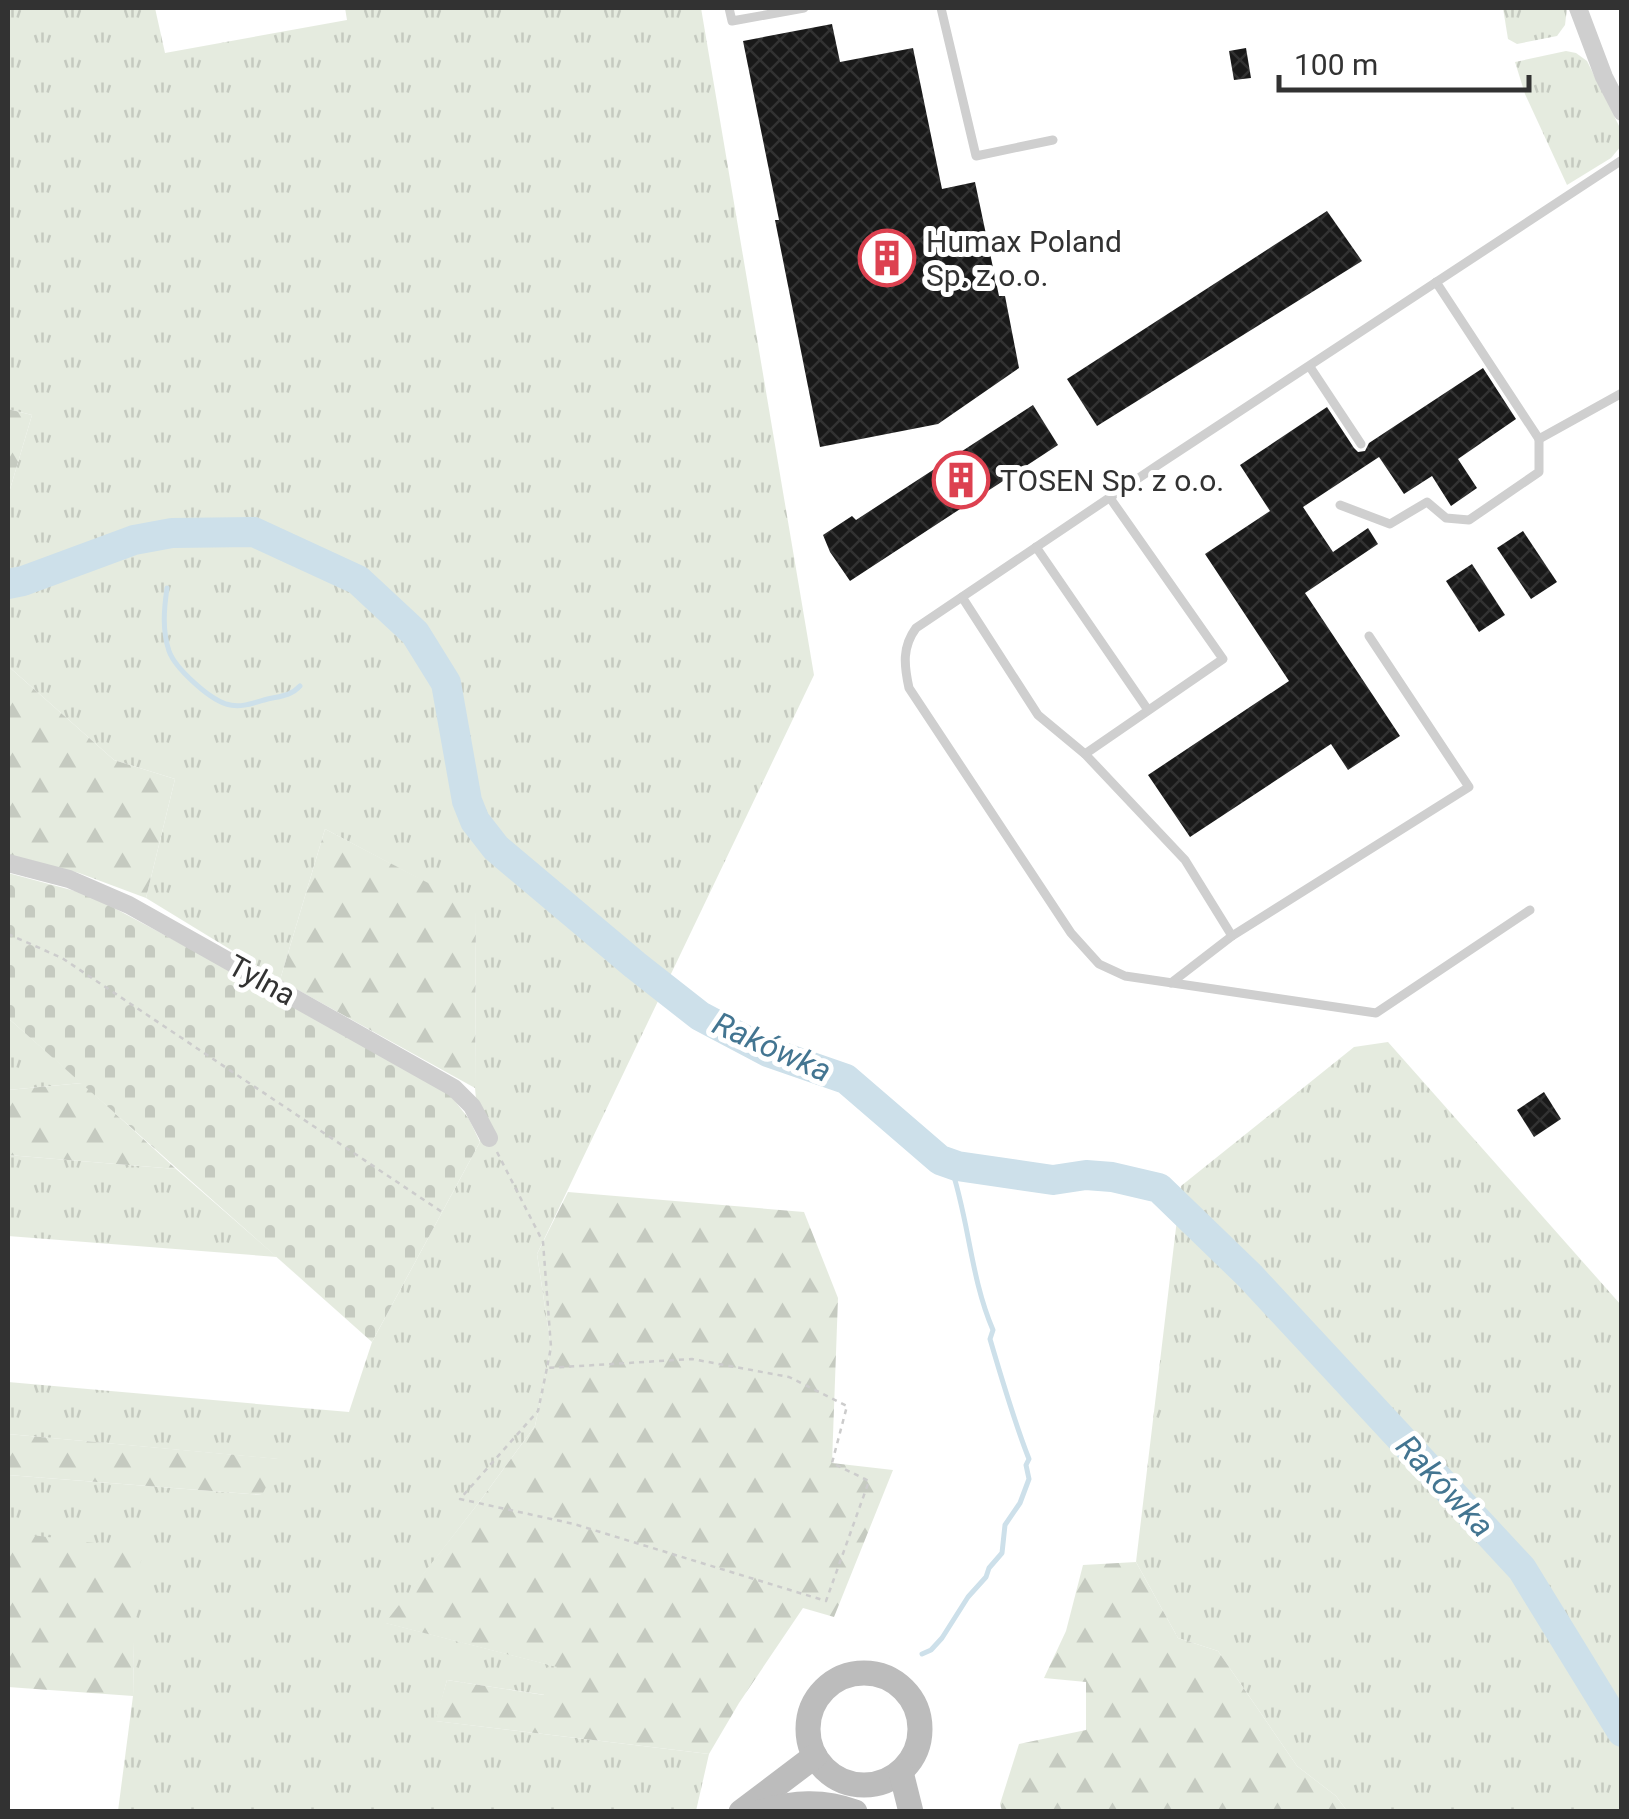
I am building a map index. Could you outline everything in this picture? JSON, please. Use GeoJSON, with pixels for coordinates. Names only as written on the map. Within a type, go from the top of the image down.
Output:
{"type":"FeatureCollection","features":[{"type":"Feature","properties":{"kind":"main road"},"geometry":{"type":"LineString","coordinates":[[852,1674],[869,1674],[894,1682],[918,1712],[920,1738],[910,1762],[886,1781],[870,1785],[838,1779],[815,1756],[809,1740],[813,1706],[836,1681],[852,1674]]}},
{"type":"Feature","properties":{"kind":"main road"},"geometry":{"type":"LineString","coordinates":[[741,1812],[815,1756]]}},
{"type":"Feature","properties":{"kind":"main road"},"geometry":{"type":"LineString","coordinates":[[900,1772],[911,1812]]}},
{"type":"Feature","properties":{"kind":"main road"},"geometry":{"type":"LineString","coordinates":[[761,1812],[791,1804],[824,1802],[855,1812]]}},
{"type":"Feature","properties":{"kind":"street"},"geometry":{"type":"LineString","coordinates":[[1578,8],[1592,50],[1622,112]]}},
{"type":"Feature","properties":{"kind":"street","name":"Tylna"},"geometry":{"type":"LineString","coordinates":[[8,863],[70,879],[129,905],[454,1088],[472,1106],[489,1138]]}},
{"type":"Feature","properties":{"kind":"lane"},"geometry":{"type":"LineString","coordinates":[[729,8],[732,20],[804,8]]}},
{"type":"Feature","properties":{"kind":"lane"},"geometry":{"type":"LineString","coordinates":[[941,8],[976,156],[1052,140]]}},
{"type":"Feature","properties":{"kind":"lane"},"geometry":{"type":"LineString","coordinates":[[1530,910],[1376,1014],[1125,976],[1099,964],[1071,932],[909,688],[904,664],[907,640],[916,628],[1622,160]]}},
{"type":"Feature","properties":{"kind":"lane"},"geometry":{"type":"LineString","coordinates":[[1340,505],[1390,524],[1428,502],[1446,518],[1469,520],[1538,472],[1539,439],[1436,282]]}},
{"type":"Feature","properties":{"kind":"lane"},"geometry":{"type":"LineString","coordinates":[[1310,367],[1361,444]]}},
{"type":"Feature","properties":{"kind":"lane"},"geometry":{"type":"LineString","coordinates":[[1539,439],[1622,393]]}},
{"type":"Feature","properties":{"kind":"lane"},"geometry":{"type":"LineString","coordinates":[[1085,754],[1223,658],[1110,498]]}},
{"type":"Feature","properties":{"kind":"lane"},"geometry":{"type":"LineString","coordinates":[[1036,548],[1148,710]]}},
{"type":"Feature","properties":{"kind":"lane"},"geometry":{"type":"LineString","coordinates":[[962,597],[1038,714],[1085,754],[1185,860],[1232,936]]}},
{"type":"Feature","properties":{"kind":"lane"},"geometry":{"type":"LineString","coordinates":[[1171,983],[1232,936],[1469,787],[1369,636]]}},
{"type":"Feature","properties":{"kind":"path"},"geometry":{"type":"LineString","coordinates":[[8,934],[62,958],[442,1212]]}},
{"type":"Feature","properties":{"kind":"path"},"geometry":{"type":"LineString","coordinates":[[489,1138],[543,1242],[551,1347],[538,1410],[460,1499],[574,1524],[826,1601],[869,1480],[832,1463],[847,1406],[789,1377],[692,1359],[547,1368]]}},
{"type":"Feature","properties":{"kind":"green space"},"geometry":{"type":"Polygon","coordinates":[[[8,8],[155,8],[165,53],[347,20],[345,8],[701,8],[814,675],[537,1254],[551,1347],[535,1426],[386,1623],[558,1667],[545,1695],[447,1680],[436,1721],[709,1754],[696,1811],[118,1811],[133,1696],[134,1642],[8,1532],[8,1475],[261,1495],[278,1459],[8,1434],[8,1382],[349,1412],[372,1342],[480,1142],[475,1088],[476,909],[325,829],[280,980],[146,898],[175,779],[114,760],[8,666],[8,496],[32,415],[8,409],[8,8]]]}},
{"type":"Feature","properties":{"kind":"green space"},"geometry":{"type":"Polygon","coordinates":[[[1503,8],[1567,8],[1565,25],[1557,36],[1517,44],[1508,39],[1503,8]]]}},
{"type":"Feature","properties":{"kind":"green space"},"geometry":{"type":"Polygon","coordinates":[[[1566,51],[1587,61],[1621,130],[1621,146],[1611,158],[1567,185],[1525,94],[1515,62],[1566,51]]]}},
{"type":"Feature","properties":{"kind":"green space"},"geometry":{"type":"Polygon","coordinates":[[[8,409],[32,415],[8,496],[8,409]]]}},
{"type":"Feature","properties":{"kind":"green space"},"geometry":{"type":"Polygon","coordinates":[[[8,666],[114,760],[175,779],[146,898],[79,873],[8,855],[8,666]]]}},
{"type":"Feature","properties":{"kind":"green space"},"geometry":{"type":"Polygon","coordinates":[[[325,829],[476,908],[475,1088],[280,980],[325,829]]]}},
{"type":"Feature","properties":{"kind":"green space"},"geometry":{"type":"Polygon","coordinates":[[[8,873],[90,895],[447,1091],[469,1119],[480,1142],[372,1342],[8,1018],[8,873]]]}},
{"type":"Feature","properties":{"kind":"green space"},"geometry":{"type":"Polygon","coordinates":[[[8,1018],[82,1083],[8,1090],[8,1018]]]}},
{"type":"Feature","properties":{"kind":"green space"},"geometry":{"type":"Polygon","coordinates":[[[1388,1042],[1621,1305],[1621,1811],[1347,1811],[1336,1796],[1297,1766],[1218,1651],[1178,1638],[1136,1562],[1181,1186],[1354,1047],[1388,1042]]]}},
{"type":"Feature","properties":{"kind":"green space"},"geometry":{"type":"Polygon","coordinates":[[[82,1083],[176,1169],[8,1155],[8,1090],[82,1083]]]}},
{"type":"Feature","properties":{"kind":"green space"},"geometry":{"type":"Polygon","coordinates":[[[8,1155],[176,1169],[277,1257],[8,1236],[8,1155]]]}},
{"type":"Feature","properties":{"kind":"green space"},"geometry":{"type":"Polygon","coordinates":[[[568,1192],[804,1212],[838,1298],[832,1463],[893,1470],[834,1617],[803,1608],[709,1754],[435,1721],[447,1680],[544,1695],[557,1667],[385,1623],[535,1426],[551,1347],[537,1254],[568,1192]]]}},
{"type":"Feature","properties":{"kind":"green space"},"geometry":{"type":"Polygon","coordinates":[[[8,1434],[280,1459],[262,1495],[8,1475],[8,1434]]]}},
{"type":"Feature","properties":{"kind":"green space"},"geometry":{"type":"Polygon","coordinates":[[[8,1532],[142,1549],[133,1696],[8,1687],[8,1532]]]}},
{"type":"Feature","properties":{"kind":"green space"},"geometry":{"type":"Polygon","coordinates":[[[1136,1562],[1178,1638],[1218,1651],[1297,1766],[1336,1796],[1347,1811],[1002,1811],[1000,1804],[1019,1744],[1086,1730],[1086,1682],[1044,1678],[1066,1631],[1083,1565],[1136,1562]]]}},
{"type":"Feature","properties":{"kind":"building","name":"Humax Poland Sp. z o.o."},"geometry":{"type":"Polygon","coordinates":[[[832,24],[840,62],[913,48],[942,189],[975,182],[1019,368],[938,424],[820,447],[743,41],[832,24]]]}},
{"type":"Feature","properties":{"kind":"building"},"geometry":{"type":"Polygon","coordinates":[[[1246,48],[1251,78],[1234,80],[1229,51],[1246,48]]]}},
{"type":"Feature","properties":{"kind":"building"},"geometry":{"type":"Polygon","coordinates":[[[1327,211],[1362,261],[1097,426],[1067,379],[1327,211]]]}},
{"type":"Feature","properties":{"kind":"building"},"geometry":{"type":"Polygon","coordinates":[[[1483,368],[1516,419],[1458,459],[1477,488],[1451,506],[1432,476],[1404,494],[1379,457],[1303,507],[1333,552],[1368,528],[1378,544],[1305,593],[1400,736],[1348,770],[1331,744],[1190,837],[1148,775],[1289,681],[1205,554],[1270,511],[1240,465],[1327,407],[1354,448],[1365,451],[1369,443],[1483,368]]]}},
{"type":"Feature","properties":{"kind":"building","name":"TOSEN Sp. z o.o."},"geometry":{"type":"Polygon","coordinates":[[[1033,405],[1058,445],[850,581],[823,535],[852,516],[856,520],[1033,405]]]}},
{"type":"Feature","properties":{"kind":"building"},"geometry":{"type":"Polygon","coordinates":[[[1523,531],[1557,582],[1531,599],[1497,548],[1523,531]]]}},
{"type":"Feature","properties":{"kind":"building"},"geometry":{"type":"Polygon","coordinates":[[[1472,564],[1505,615],[1479,632],[1446,581],[1472,564]]]}},
{"type":"Feature","properties":{"kind":"building"},"geometry":{"type":"Polygon","coordinates":[[[1544,1092],[1561,1119],[1534,1137],[1517,1110],[1544,1092]]]}},
{"type":"Feature","properties":{"kind":"waterway","name":"Rakówka"},"geometry":{"type":"LineString","coordinates":[[8,584],[134,540],[172,533],[254,532],[358,580],[415,633],[446,683],[467,801],[475,821],[496,848],[700,1016],[768,1052],[846,1079],[940,1160],[1053,1180],[1086,1175],[1159,1188],[1250,1276],[1522,1569],[1622,1732]]}},
{"type":"Feature","properties":{"kind":"waterway"},"geometry":{"type":"LineString","coordinates":[[167,588],[164,620],[169,651],[185,674],[210,696],[240,706],[288,694],[300,686]]}},
{"type":"Feature","properties":{"kind":"waterway"},"geometry":{"type":"LineString","coordinates":[[922,1654],[942,1638],[1002,1553],[1005,1525],[1020,1503],[1029,1479],[1029,1459],[990,1339],[993,1330],[979,1289],[950,1164]]}},
{"type":"Feature","properties":{"kind":"place","name":"Humax Poland Sp. z o.o."},"geometry":{"type":"Point","coordinates":[887,258]}},
{"type":"Feature","properties":{"kind":"place","name":"TOSEN Sp. z o.o."},"geometry":{"type":"Point","coordinates":[961,480]}}]}
